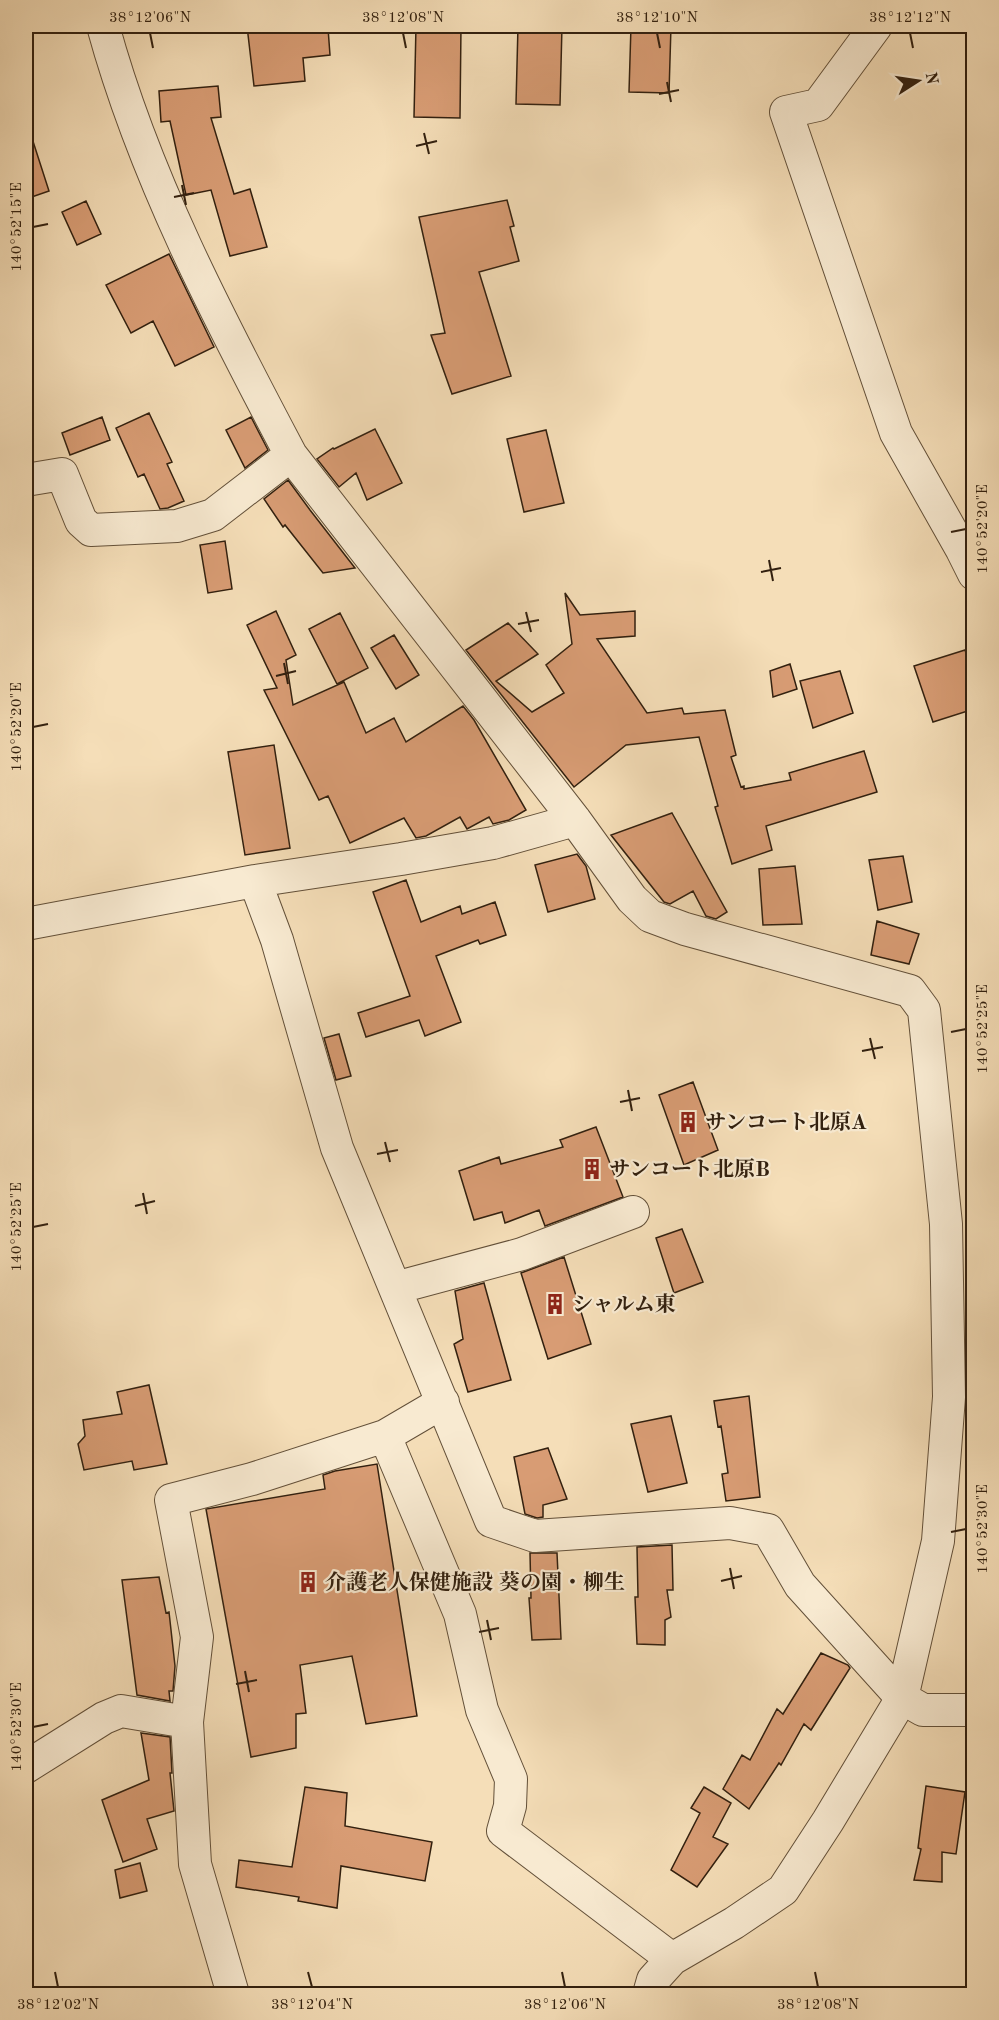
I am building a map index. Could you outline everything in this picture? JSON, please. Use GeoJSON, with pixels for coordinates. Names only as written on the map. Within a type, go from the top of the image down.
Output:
{"type":"FeatureCollection","features":[{"type":"Feature","properties":{"kind":"street"},"geometry":{"type":"LineString","coordinates":[[103,26],[118,81],[170,213],[258,394],[291,454],[575,820],[632,899],[650,916],[685,929],[910,991],[924,1010],[946,1224],[949,1397],[938,1541],[902,1698],[828,1821],[783,1890],[734,1923],[672,1959],[653,1980],[649,1995]]}},
{"type":"Feature","properties":{"kind":"street"},"geometry":{"type":"LineString","coordinates":[[876,26],[818,105],[786,112],[896,434],[974,574]]}},
{"type":"Feature","properties":{"kind":"street"},"geometry":{"type":"LineString","coordinates":[[26,480],[62,474],[81,521],[91,530],[177,526],[213,515],[291,454]]}},
{"type":"Feature","properties":{"kind":"street"},"geometry":{"type":"LineString","coordinates":[[26,924],[255,881],[493,843],[575,820]]}},
{"type":"Feature","properties":{"kind":"street"},"geometry":{"type":"LineString","coordinates":[[255,881],[278,940],[337,1148],[491,1521],[535,1536],[730,1523],[768,1530],[800,1585],[902,1698],[923,1710],[974,1710]]}},
{"type":"Feature","properties":{"kind":"street"},"geometry":{"type":"LineString","coordinates":[[395,1288],[522,1254],[633,1212]]}},
{"type":"Feature","properties":{"kind":"street"},"geometry":{"type":"LineString","coordinates":[[233,1995],[195,1864],[187,1722],[197,1636],[171,1500],[252,1479],[385,1436],[443,1402]]}},
{"type":"Feature","properties":{"kind":"street"},"geometry":{"type":"LineString","coordinates":[[385,1436],[460,1614],[482,1710],[511,1779],[510,1806],[503,1831],[672,1959]]}},
{"type":"Feature","properties":{"kind":"street"},"geometry":{"type":"LineString","coordinates":[[26,1767],[104,1718],[120,1711],[187,1722]]}},
{"type":"Feature","properties":{"kind":"building"},"geometry":{"type":"Polygon","coordinates":[[[247,26],[294,26],[295,31],[328,28],[330,55],[303,58],[305,81],[254,86],[247,26]]]}},
{"type":"Feature","properties":{"kind":"building"},"geometry":{"type":"Polygon","coordinates":[[[416,26],[461,26],[460,118],[414,117],[416,26]]]}},
{"type":"Feature","properties":{"kind":"building"},"geometry":{"type":"Polygon","coordinates":[[[518,26],[562,26],[560,105],[516,104],[518,26]]]}},
{"type":"Feature","properties":{"kind":"building"},"geometry":{"type":"Polygon","coordinates":[[[631,26],[671,26],[669,93],[629,92],[631,26]]]}},
{"type":"Feature","properties":{"kind":"building"},"geometry":{"type":"Polygon","coordinates":[[[218,86],[221,117],[211,118],[234,194],[250,189],[267,247],[230,256],[211,190],[186,195],[170,121],[161,122],[159,91],[218,86]]]}},
{"type":"Feature","properties":{"kind":"building"},"geometry":{"type":"Polygon","coordinates":[[[30,132],[49,191],[26,199],[26,133],[30,132]]]}},
{"type":"Feature","properties":{"kind":"building"},"geometry":{"type":"Polygon","coordinates":[[[507,200],[514,226],[510,227],[519,261],[479,272],[511,376],[452,394],[431,335],[445,333],[419,217],[507,200]]]}},
{"type":"Feature","properties":{"kind":"building"},"geometry":{"type":"Polygon","coordinates":[[[86,201],[101,234],[77,245],[62,212],[86,201]]]}},
{"type":"Feature","properties":{"kind":"building"},"geometry":{"type":"Polygon","coordinates":[[[169,254],[214,347],[175,366],[153,321],[131,333],[106,285],[169,254]]]}},
{"type":"Feature","properties":{"kind":"building"},"geometry":{"type":"Polygon","coordinates":[[[149,413],[172,462],[167,464],[184,501],[168,508],[160,509],[144,474],[138,477],[116,428],[149,413]]]}},
{"type":"Feature","properties":{"kind":"building"},"geometry":{"type":"Polygon","coordinates":[[[102,417],[110,440],[70,455],[62,433],[102,417]]]}},
{"type":"Feature","properties":{"kind":"building"},"geometry":{"type":"Polygon","coordinates":[[[251,417],[268,450],[245,468],[226,430],[251,417]]]}},
{"type":"Feature","properties":{"kind":"building"},"geometry":{"type":"Polygon","coordinates":[[[375,429],[402,483],[367,500],[356,473],[339,487],[317,459],[333,448],[375,429]]]}},
{"type":"Feature","properties":{"kind":"building"},"geometry":{"type":"Polygon","coordinates":[[[546,430],[564,503],[524,512],[507,439],[546,430]]]}},
{"type":"Feature","properties":{"kind":"building"},"geometry":{"type":"Polygon","coordinates":[[[288,480],[355,568],[323,573],[285,525],[283,527],[264,499],[288,480]]]}},
{"type":"Feature","properties":{"kind":"building"},"geometry":{"type":"Polygon","coordinates":[[[225,541],[232,589],[208,593],[200,545],[225,541]]]}},
{"type":"Feature","properties":{"kind":"building"},"geometry":{"type":"Polygon","coordinates":[[[565,593],[580,615],[635,611],[635,636],[597,639],[647,713],[682,708],[684,714],[725,710],[736,755],[731,757],[741,787],[744,786],[744,789],[791,780],[789,773],[864,751],[877,792],[766,826],[772,850],[732,864],[715,807],[718,806],[699,737],[626,745],[574,787],[466,650],[508,623],[538,654],[496,681],[532,712],[564,693],[546,665],[572,644],[565,593]]]}},
{"type":"Feature","properties":{"kind":"building"},"geometry":{"type":"Polygon","coordinates":[[[276,611],[296,655],[286,660],[293,705],[344,682],[366,733],[394,718],[406,742],[463,706],[474,720],[526,810],[509,820],[493,824],[489,817],[467,829],[460,817],[426,836],[416,838],[404,818],[350,843],[328,796],[319,800],[264,690],[277,688],[247,625],[276,611]]]}},
{"type":"Feature","properties":{"kind":"building"},"geometry":{"type":"Polygon","coordinates":[[[340,613],[368,668],[337,684],[309,629],[340,613]]]}},
{"type":"Feature","properties":{"kind":"building"},"geometry":{"type":"Polygon","coordinates":[[[394,635],[419,675],[396,689],[371,648],[394,635]]]}},
{"type":"Feature","properties":{"kind":"building"},"geometry":{"type":"Polygon","coordinates":[[[965,650],[974,679],[974,709],[933,722],[914,666],[965,650]]]}},
{"type":"Feature","properties":{"kind":"building"},"geometry":{"type":"Polygon","coordinates":[[[790,664],[797,689],[773,697],[770,671],[790,664]]]}},
{"type":"Feature","properties":{"kind":"building"},"geometry":{"type":"Polygon","coordinates":[[[840,671],[853,713],[813,728],[800,681],[840,671]]]}},
{"type":"Feature","properties":{"kind":"building"},"geometry":{"type":"Polygon","coordinates":[[[274,745],[290,848],[245,855],[228,752],[274,745]]]}},
{"type":"Feature","properties":{"kind":"building"},"geometry":{"type":"Polygon","coordinates":[[[672,813],[727,912],[716,919],[706,916],[693,891],[670,904],[664,902],[611,835],[672,813]]]}},
{"type":"Feature","properties":{"kind":"building"},"geometry":{"type":"Polygon","coordinates":[[[577,854],[586,866],[595,899],[548,912],[535,865],[577,854]]]}},
{"type":"Feature","properties":{"kind":"building"},"geometry":{"type":"Polygon","coordinates":[[[903,856],[912,902],[878,910],[869,860],[903,856]]]}},
{"type":"Feature","properties":{"kind":"building"},"geometry":{"type":"Polygon","coordinates":[[[795,866],[802,924],[763,925],[759,869],[795,866]]]}},
{"type":"Feature","properties":{"kind":"building"},"geometry":{"type":"Polygon","coordinates":[[[406,880],[421,922],[460,906],[462,914],[495,902],[506,935],[480,944],[478,940],[436,956],[461,1022],[425,1036],[419,1020],[366,1037],[358,1013],[410,996],[373,892],[406,880]]]}},
{"type":"Feature","properties":{"kind":"building"},"geometry":{"type":"Polygon","coordinates":[[[877,921],[919,934],[909,964],[871,955],[877,921]]]}},
{"type":"Feature","properties":{"kind":"building"},"geometry":{"type":"Polygon","coordinates":[[[339,1034],[351,1076],[336,1080],[324,1038],[339,1034]]]}},
{"type":"Feature","properties":{"kind":"building","name":"サンコート北原A"},"geometry":{"type":"Polygon","coordinates":[[[693,1082],[718,1150],[684,1165],[659,1095],[693,1082]]]}},
{"type":"Feature","properties":{"kind":"building"},"geometry":{"type":"Polygon","coordinates":[[[596,1127],[623,1197],[545,1226],[539,1210],[505,1223],[502,1212],[474,1220],[459,1171],[499,1157],[501,1164],[563,1147],[560,1140],[596,1127]]]}},
{"type":"Feature","properties":{"kind":"building"},"geometry":{"type":"Polygon","coordinates":[[[682,1229],[703,1282],[674,1293],[656,1238],[682,1229]]]}},
{"type":"Feature","properties":{"kind":"building","name":"シャルム東"},"geometry":{"type":"Polygon","coordinates":[[[564,1257],[591,1344],[548,1359],[521,1273],[564,1257]]]}},
{"type":"Feature","properties":{"kind":"building"},"geometry":{"type":"Polygon","coordinates":[[[484,1283],[511,1380],[468,1392],[454,1344],[463,1339],[455,1291],[484,1283]]]}},
{"type":"Feature","properties":{"kind":"building"},"geometry":{"type":"Polygon","coordinates":[[[149,1385],[167,1464],[134,1470],[132,1461],[84,1470],[78,1444],[85,1436],[83,1420],[122,1414],[117,1392],[149,1385]]]}},
{"type":"Feature","properties":{"kind":"building"},"geometry":{"type":"Polygon","coordinates":[[[749,1396],[760,1497],[726,1501],[722,1474],[728,1473],[721,1426],[718,1427],[714,1401],[749,1396]]]}},
{"type":"Feature","properties":{"kind":"building"},"geometry":{"type":"Polygon","coordinates":[[[671,1416],[687,1483],[648,1492],[631,1424],[671,1416]]]}},
{"type":"Feature","properties":{"kind":"building"},"geometry":{"type":"Polygon","coordinates":[[[548,1448],[567,1499],[543,1505],[543,1517],[537,1518],[525,1514],[514,1457],[548,1448]]]}},
{"type":"Feature","properties":{"kind":"building","name":"介護老人保健施設 葵の園・柳生"},"geometry":{"type":"Polygon","coordinates":[[[377,1464],[417,1716],[366,1724],[352,1656],[300,1665],[306,1713],[296,1714],[296,1748],[251,1757],[206,1509],[325,1489],[323,1475],[377,1464]]]}},
{"type":"Feature","properties":{"kind":"building"},"geometry":{"type":"Polygon","coordinates":[[[672,1545],[673,1590],[667,1590],[671,1617],[665,1620],[665,1645],[637,1644],[635,1597],[638,1597],[637,1547],[672,1545]]]}},
{"type":"Feature","properties":{"kind":"building"},"geometry":{"type":"Polygon","coordinates":[[[530,1553],[557,1553],[561,1639],[532,1640],[529,1598],[531,1598],[530,1553]]]}},
{"type":"Feature","properties":{"kind":"building"},"geometry":{"type":"Polygon","coordinates":[[[159,1577],[166,1613],[169,1612],[175,1666],[173,1691],[169,1691],[170,1701],[137,1695],[122,1580],[159,1577]]]}},
{"type":"Feature","properties":{"kind":"building"},"geometry":{"type":"Polygon","coordinates":[[[821,1653],[850,1668],[811,1730],[804,1724],[781,1765],[779,1763],[749,1809],[723,1789],[742,1755],[750,1760],[777,1709],[783,1714],[821,1653]]]}},
{"type":"Feature","properties":{"kind":"building"},"geometry":{"type":"Polygon","coordinates":[[[141,1733],[170,1737],[172,1773],[170,1773],[174,1811],[147,1819],[157,1849],[123,1862],[102,1800],[149,1780],[141,1733]]]}},
{"type":"Feature","properties":{"kind":"building"},"geometry":{"type":"Polygon","coordinates":[[[926,1786],[965,1792],[956,1854],[942,1852],[942,1882],[914,1880],[921,1849],[918,1848],[926,1786]]]}},
{"type":"Feature","properties":{"kind":"building"},"geometry":{"type":"Polygon","coordinates":[[[305,1787],[347,1793],[345,1826],[432,1842],[425,1881],[341,1866],[337,1908],[298,1901],[299,1897],[236,1887],[239,1860],[292,1867],[305,1787]]]}},
{"type":"Feature","properties":{"kind":"building"},"geometry":{"type":"Polygon","coordinates":[[[704,1787],[731,1803],[713,1837],[728,1844],[697,1887],[671,1870],[700,1813],[691,1808],[704,1787]]]}},
{"type":"Feature","properties":{"kind":"building"},"geometry":{"type":"Polygon","coordinates":[[[140,1863],[147,1891],[120,1898],[115,1870],[140,1863]]]}},
{"type":"Feature","properties":{"kind":"place","name":"サンコート北原A"},"geometry":{"type":"Point","coordinates":[688,1122]}},
{"type":"Feature","properties":{"kind":"place","name":"サンコート北原B"},"geometry":{"type":"Point","coordinates":[592,1169]}},
{"type":"Feature","properties":{"kind":"place","name":"シャルム東"},"geometry":{"type":"Point","coordinates":[555,1304]}},
{"type":"Feature","properties":{"kind":"place","name":"介護老人保健施設 葵の園・柳生"},"geometry":{"type":"Point","coordinates":[308,1582]}}]}
